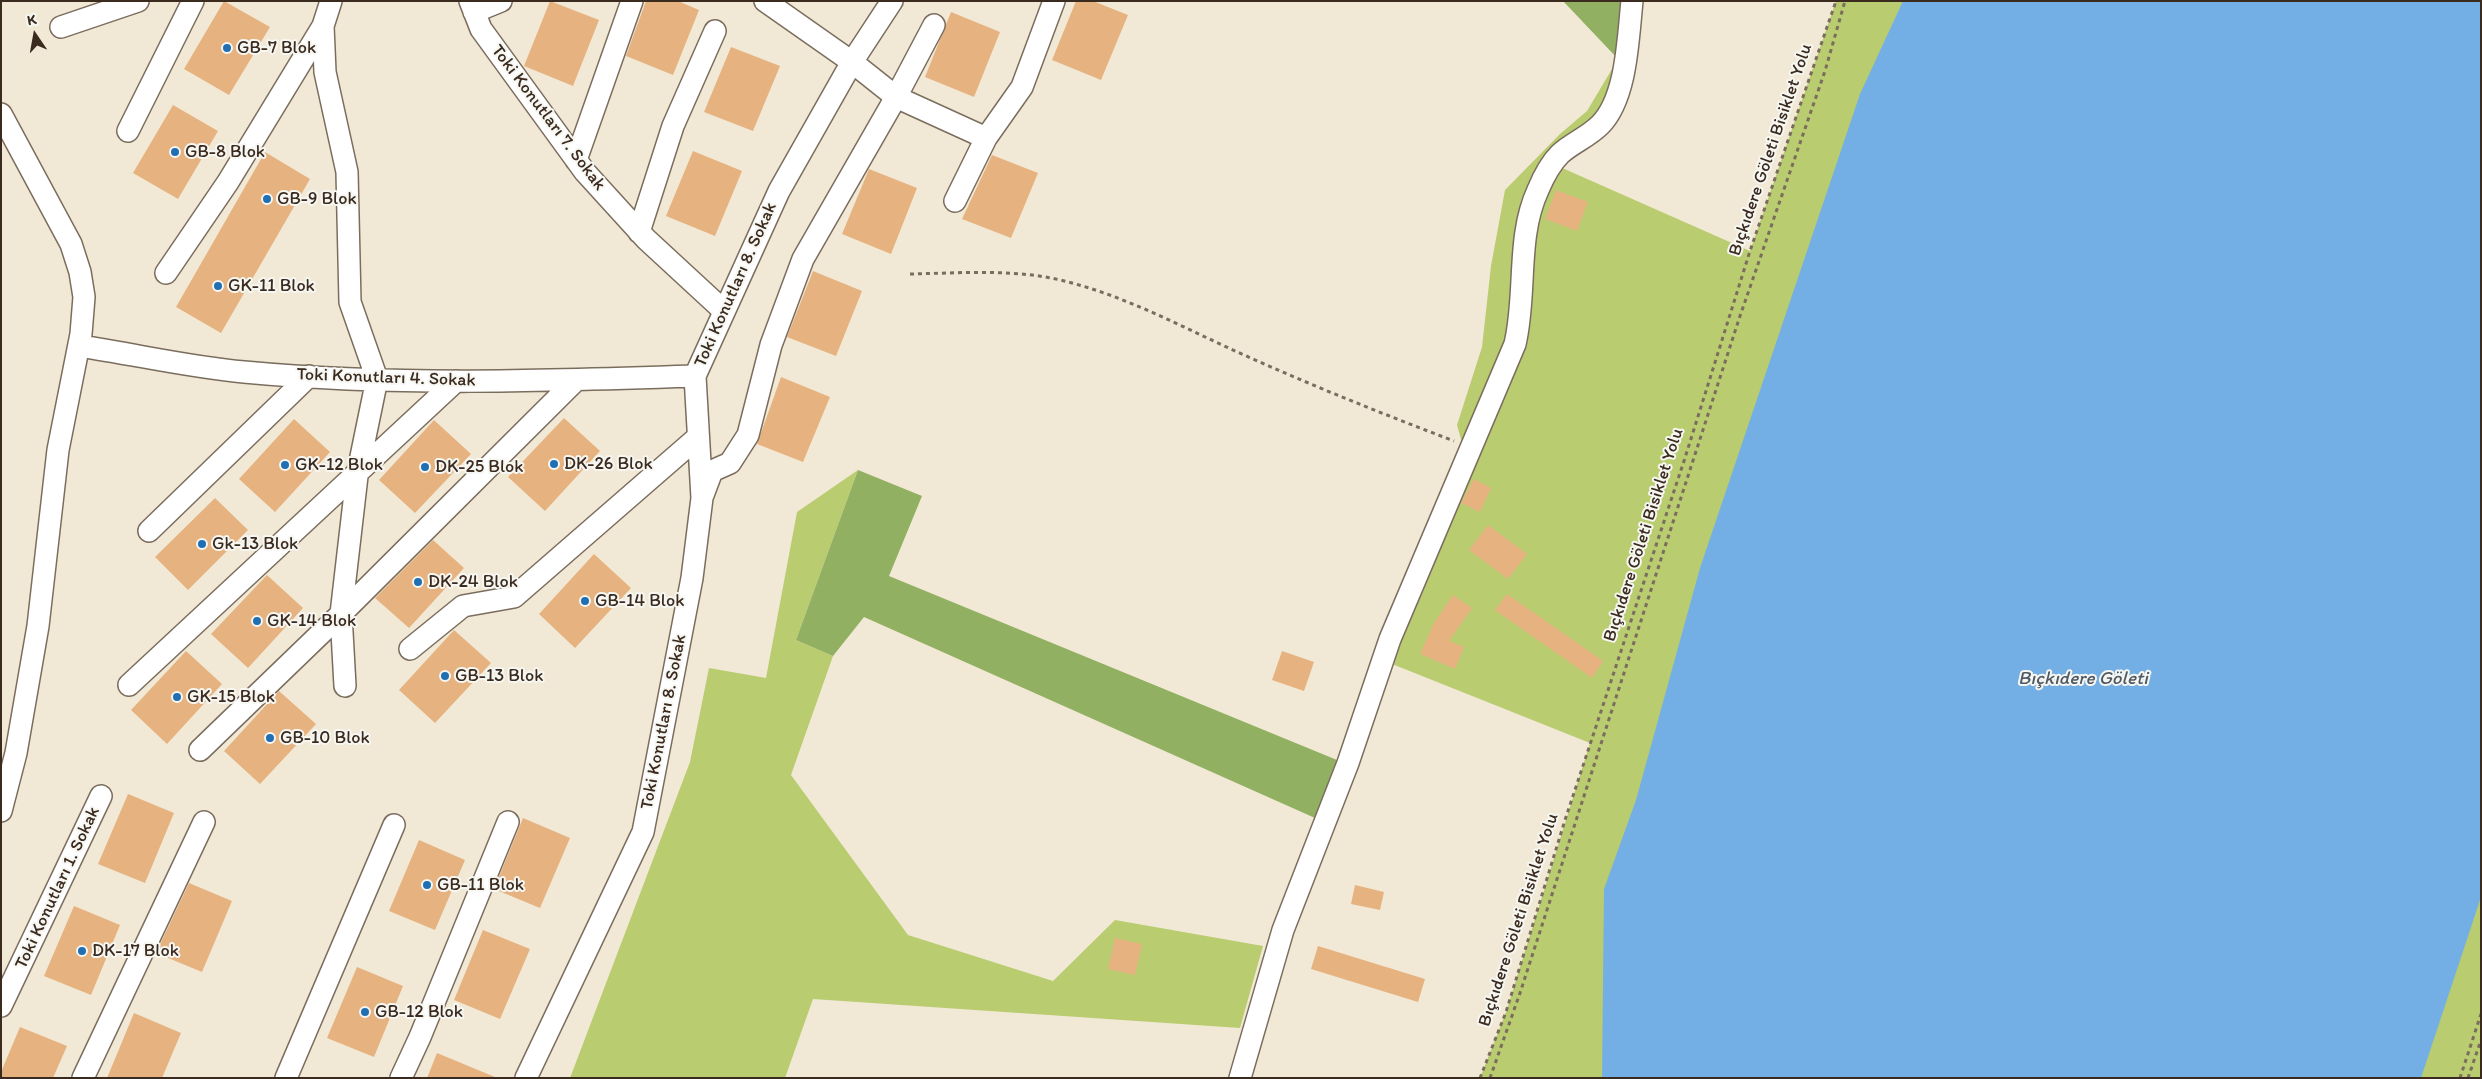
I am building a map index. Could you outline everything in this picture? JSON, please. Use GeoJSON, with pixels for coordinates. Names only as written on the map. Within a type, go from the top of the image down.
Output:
{"type":"FeatureCollection","features":[{"type":"Feature","properties":{"kind":"street"},"geometry":{"type":"LineString","coordinates":[[61,27],[138,1]]}},
{"type":"Feature","properties":{"kind":"street"},"geometry":{"type":"LineString","coordinates":[[128,131],[193,1]]}},
{"type":"Feature","properties":{"kind":"street"},"geometry":{"type":"LineString","coordinates":[[166,273],[228,182],[323,26],[331,1]]}},
{"type":"Feature","properties":{"kind":"street"},"geometry":{"type":"LineString","coordinates":[[472,7],[501,1]]}},
{"type":"Feature","properties":{"kind":"street"},"geometry":{"type":"LineString","coordinates":[[576,160],[632,1]]}},
{"type":"Feature","properties":{"kind":"street","name":"Toki Konutları 8. Sokak"},"geometry":{"type":"LineString","coordinates":[[526,1078],[643,832],[692,578],[702,498],[694,376],[779,191],[852,62],[892,1]]}},
{"type":"Feature","properties":{"kind":"street"},"geometry":{"type":"LineString","coordinates":[[955,201],[986,138],[1022,87],[1054,1]]}},
{"type":"Feature","properties":{"kind":"street"},"geometry":{"type":"LineString","coordinates":[[1240,1078],[1281,939],[1299,887],[1348,763],[1390,638],[1470,447],[1502,379],[1515,344],[1521,320],[1529,213],[1538,190],[1559,155],[1589,135],[1609,113],[1621,82],[1632,1]]}},
{"type":"Feature","properties":{"kind":"street"},"geometry":{"type":"LineString","coordinates":[[772,4],[852,62],[896,97],[986,138]]}},
{"type":"Feature","properties":{"kind":"street","name":"Toki Konutları 7. Sokak"},"geometry":{"type":"LineString","coordinates":[[472,7],[481,28],[576,160],[639,232],[724,311]]}},
{"type":"Feature","properties":{"kind":"street"},"geometry":{"type":"LineString","coordinates":[[702,498],[712,471],[730,463],[748,435],[771,345],[803,259],[896,97],[934,25]]}},
{"type":"Feature","properties":{"kind":"street"},"geometry":{"type":"LineString","coordinates":[[323,26],[325,72],[348,172],[350,302],[377,379],[357,476],[342,614],[345,686]]}},
{"type":"Feature","properties":{"kind":"street"},"geometry":{"type":"LineString","coordinates":[[639,232],[674,126],[714,31]]}},
{"type":"Feature","properties":{"kind":"street"},"geometry":{"type":"LineString","coordinates":[[1,114],[71,244],[80,272],[84,297],[79,346],[58,450],[38,626],[16,753],[1,811]]}},
{"type":"Feature","properties":{"kind":"street","name":"Toki Konutları 4. Sokak"},"geometry":{"type":"LineString","coordinates":[[79,346],[242,372],[310,376],[456,381],[576,380],[694,376]]}},
{"type":"Feature","properties":{"kind":"street"},"geometry":{"type":"LineString","coordinates":[[149,530],[310,376]]}},
{"type":"Feature","properties":{"kind":"street"},"geometry":{"type":"LineString","coordinates":[[200,750],[342,614],[576,380]]}},
{"type":"Feature","properties":{"kind":"street"},"geometry":{"type":"LineString","coordinates":[[129,685],[357,476],[456,381]]}},
{"type":"Feature","properties":{"kind":"street"},"geometry":{"type":"LineString","coordinates":[[410,649],[463,606],[514,597],[698,437]]}},
{"type":"Feature","properties":{"kind":"street","name":"Toki Konutları 1. Sokak"},"geometry":{"type":"LineString","coordinates":[[1,1006],[101,796]]}},
{"type":"Feature","properties":{"kind":"street"},"geometry":{"type":"LineString","coordinates":[[83,1078],[204,822]]}},
{"type":"Feature","properties":{"kind":"street"},"geometry":{"type":"LineString","coordinates":[[401,1078],[420,1037],[508,822]]}},
{"type":"Feature","properties":{"kind":"street"},"geometry":{"type":"LineString","coordinates":[[286,1078],[394,825]]}},
{"type":"Feature","properties":{"kind":"path","name":"Bıçkıdere Göleti Bisiklet Yolu"},"geometry":{"type":"LineString","coordinates":[[1480,1078],[1506,1012],[1582,768],[1684,461],[1750,251],[1836,1]]}},
{"type":"Feature","properties":{"kind":"path"},"geometry":{"type":"LineString","coordinates":[[1490,1078],[1520,993],[1740,316],[1825,71],[1845,1]]}},
{"type":"Feature","properties":{"kind":"path"},"geometry":{"type":"LineString","coordinates":[[910,274],[1005,273],[1042,276],[1073,283],[1124,301],[1324,391],[1470,447]]}},
{"type":"Feature","properties":{"kind":"path"},"geometry":{"type":"LineString","coordinates":[[2460,1078],[2481,1014]]}},
{"type":"Feature","properties":{"kind":"path"},"geometry":{"type":"LineString","coordinates":[[2468,1078],[2481,1040]]}},
{"type":"Feature","properties":{"kind":"green space"},"geometry":{"type":"Polygon","coordinates":[[[1563,1],[1624,1],[1618,59],[1563,1]]]}},
{"type":"Feature","properties":{"kind":"green space","name":"Bıçkıdere Göleti"},"geometry":{"type":"Polygon","coordinates":[[[1836,1],[2481,1],[2481,1078],[1811,1078],[1603,1057],[1602,1078],[1480,1078],[1506,1012],[1590,743],[1392,664],[1465,473],[1533,255],[1543,203],[1560,167],[1750,251],[1836,1]]]}},
{"type":"Feature","properties":{"kind":"green space"},"geometry":{"type":"Polygon","coordinates":[[[1618,59],[1611,93],[1598,113],[1550,157],[1507,341],[1462,443],[1457,425],[1482,347],[1491,266],[1505,190],[1560,134],[1587,111],[1618,59]]]}},
{"type":"Feature","properties":{"kind":"green space"},"geometry":{"type":"Polygon","coordinates":[[[858,470],[796,640],[833,656],[791,775],[908,935],[1053,981],[1115,920],[1263,946],[1240,1028],[813,999],[785,1078],[570,1078],[690,762],[709,668],[766,678],[797,512],[858,470]]]}},
{"type":"Feature","properties":{"kind":"green space"},"geometry":{"type":"Polygon","coordinates":[[[858,470],[922,496],[889,576],[1337,760],[1315,818],[864,617],[833,656],[796,640],[858,470]]]}},
{"type":"Feature","properties":{"kind":"water","name":"Bıçkıdere Göleti"},"geometry":{"type":"Polygon","coordinates":[[[1903,1],[2481,1],[2481,897],[2421,1078],[1602,1078],[1604,889],[1636,800],[1700,568],[1860,94],[1903,1]]]}},
{"type":"Feature","properties":{"kind":"building","name":"GB-7 Blok"},"geometry":{"type":"Polygon","coordinates":[[[224,1],[270,27],[229,95],[184,69],[224,1]]]}},
{"type":"Feature","properties":{"kind":"building"},"geometry":{"type":"Polygon","coordinates":[[[550,1],[599,20],[573,86],[524,66],[550,1]]]}},
{"type":"Feature","properties":{"kind":"building"},"geometry":{"type":"Polygon","coordinates":[[[646,1],[678,1],[699,10],[673,75],[626,56],[646,1]]]}},
{"type":"Feature","properties":{"kind":"building"},"geometry":{"type":"Polygon","coordinates":[[[1076,1],[1093,1],[1128,15],[1101,80],[1052,60],[1076,1]]]}},
{"type":"Feature","properties":{"kind":"building"},"geometry":{"type":"Polygon","coordinates":[[[951,12],[1000,32],[974,97],[925,77],[951,12]]]}},
{"type":"Feature","properties":{"kind":"building"},"geometry":{"type":"Polygon","coordinates":[[[731,47],[780,66],[753,131],[704,112],[731,47]]]}},
{"type":"Feature","properties":{"kind":"building","name":"GB-8 Blok"},"geometry":{"type":"Polygon","coordinates":[[[173,105],[218,131],[178,199],[133,173],[173,105]]]}},
{"type":"Feature","properties":{"kind":"building"},"geometry":{"type":"Polygon","coordinates":[[[693,151],[742,171],[715,236],[666,216],[693,151]]]}},
{"type":"Feature","properties":{"kind":"building"},"geometry":{"type":"Polygon","coordinates":[[[265,152],[310,179],[221,333],[176,307],[265,152]]]}},
{"type":"Feature","properties":{"kind":"building"},"geometry":{"type":"Polygon","coordinates":[[[992,155],[1038,173],[1011,238],[962,219],[992,155]]]}},
{"type":"Feature","properties":{"kind":"building"},"geometry":{"type":"Polygon","coordinates":[[[869,169],[917,188],[891,254],[842,234],[869,169]]]}},
{"type":"Feature","properties":{"kind":"building"},"geometry":{"type":"Polygon","coordinates":[[[1556,190],[1588,202],[1577,231],[1545,219],[1556,190]]]}},
{"type":"Feature","properties":{"kind":"building"},"geometry":{"type":"Polygon","coordinates":[[[813,271],[862,291],[836,356],[787,337],[813,271]]]}},
{"type":"Feature","properties":{"kind":"building"},"geometry":{"type":"Polygon","coordinates":[[[781,377],[830,397],[803,462],[757,444],[781,377]]]}},
{"type":"Feature","properties":{"kind":"building","name":"DK-26 Blok"},"geometry":{"type":"Polygon","coordinates":[[[564,418],[600,451],[545,511],[508,477],[564,418]]]}},
{"type":"Feature","properties":{"kind":"building","name":"GK-12 Blok"},"geometry":{"type":"Polygon","coordinates":[[[294,419],[330,452],[275,512],[239,479],[294,419]]]}},
{"type":"Feature","properties":{"kind":"building","name":"DK-25 Blok"},"geometry":{"type":"Polygon","coordinates":[[[434,420],[471,454],[415,513],[379,480],[434,420]]]}},
{"type":"Feature","properties":{"kind":"building"},"geometry":{"type":"Polygon","coordinates":[[[1474,479],[1491,488],[1480,512],[1461,503],[1474,479]]]}},
{"type":"Feature","properties":{"kind":"building","name":"Gk-13 Blok"},"geometry":{"type":"Polygon","coordinates":[[[215,498],[248,530],[188,590],[155,557],[215,498]]]}},
{"type":"Feature","properties":{"kind":"building"},"geometry":{"type":"Polygon","coordinates":[[[1488,525],[1527,554],[1508,579],[1469,550],[1488,525]]]}},
{"type":"Feature","properties":{"kind":"building","name":"DK-24 Blok"},"geometry":{"type":"Polygon","coordinates":[[[433,540],[464,568],[409,628],[375,598],[433,540]]]}},
{"type":"Feature","properties":{"kind":"building","name":"GB-14 Blok"},"geometry":{"type":"Polygon","coordinates":[[[594,554],[631,588],[575,648],[539,614],[594,554]]]}},
{"type":"Feature","properties":{"kind":"building","name":"GK-14 Blok"},"geometry":{"type":"Polygon","coordinates":[[[267,575],[303,608],[248,668],[211,634],[267,575]]]}},
{"type":"Feature","properties":{"kind":"building"},"geometry":{"type":"Polygon","coordinates":[[[1507,594],[1603,661],[1592,678],[1495,610],[1507,594]]]}},
{"type":"Feature","properties":{"kind":"building"},"geometry":{"type":"Polygon","coordinates":[[[1453,595],[1472,608],[1449,641],[1464,647],[1455,669],[1420,654],[1434,623],[1453,595]]]}},
{"type":"Feature","properties":{"kind":"building","name":"GB-13 Blok"},"geometry":{"type":"Polygon","coordinates":[[[454,630],[491,663],[435,723],[399,690],[454,630]]]}},
{"type":"Feature","properties":{"kind":"building","name":"GK-15 Blok"},"geometry":{"type":"Polygon","coordinates":[[[186,651],[222,684],[167,744],[131,710],[186,651]]]}},
{"type":"Feature","properties":{"kind":"building"},"geometry":{"type":"Polygon","coordinates":[[[1282,651],[1314,662],[1304,691],[1272,680],[1282,651]]]}},
{"type":"Feature","properties":{"kind":"building","name":"GB-10 Blok"},"geometry":{"type":"Polygon","coordinates":[[[279,691],[316,724],[260,784],[224,751],[279,691]]]}},
{"type":"Feature","properties":{"kind":"building"},"geometry":{"type":"Polygon","coordinates":[[[128,794],[174,813],[145,883],[98,864],[128,794]]]}},
{"type":"Feature","properties":{"kind":"building"},"geometry":{"type":"Polygon","coordinates":[[[523,818],[570,838],[540,908],[494,889],[523,818]]]}},
{"type":"Feature","properties":{"kind":"building","name":"GB-11 Blok"},"geometry":{"type":"Polygon","coordinates":[[[419,840],[465,860],[435,930],[389,911],[419,840]]]}},
{"type":"Feature","properties":{"kind":"building"},"geometry":{"type":"Polygon","coordinates":[[[189,883],[232,901],[202,972],[156,953],[189,883]]]}},
{"type":"Feature","properties":{"kind":"building"},"geometry":{"type":"Polygon","coordinates":[[[1355,885],[1384,892],[1380,910],[1351,904],[1355,885]]]}},
{"type":"Feature","properties":{"kind":"building","name":"DK-17 Blok"},"geometry":{"type":"Polygon","coordinates":[[[74,906],[120,925],[91,995],[44,976],[74,906]]]}},
{"type":"Feature","properties":{"kind":"building"},"geometry":{"type":"Polygon","coordinates":[[[483,930],[530,949],[500,1019],[454,1000],[483,930]]]}},
{"type":"Feature","properties":{"kind":"building"},"geometry":{"type":"Polygon","coordinates":[[[1115,938],[1142,944],[1135,975],[1108,969],[1115,938]]]}},
{"type":"Feature","properties":{"kind":"building"},"geometry":{"type":"Polygon","coordinates":[[[1318,946],[1425,979],[1418,1002],[1311,969],[1318,946]]]}},
{"type":"Feature","properties":{"kind":"building","name":"GB-12 Blok"},"geometry":{"type":"Polygon","coordinates":[[[357,967],[403,986],[374,1057],[327,1038],[357,967]]]}},
{"type":"Feature","properties":{"kind":"building"},"geometry":{"type":"Polygon","coordinates":[[[134,1013],[181,1033],[162,1078],[107,1078],[134,1013]]]}},
{"type":"Feature","properties":{"kind":"building"},"geometry":{"type":"Polygon","coordinates":[[[20,1027],[67,1046],[53,1078],[1,1078],[1,1072],[20,1027]]]}},
{"type":"Feature","properties":{"kind":"building"},"geometry":{"type":"Polygon","coordinates":[[[437,1053],[495,1077],[495,1078],[427,1078],[437,1053]]]}},
{"type":"Feature","properties":{"kind":"place","name":"GB-7 Blok"},"geometry":{"type":"Point","coordinates":[227,48]}},
{"type":"Feature","properties":{"kind":"place","name":"GB-8 Blok"},"geometry":{"type":"Point","coordinates":[175,152]}},
{"type":"Feature","properties":{"kind":"place","name":"GB-9 Blok"},"geometry":{"type":"Point","coordinates":[267,199]}},
{"type":"Feature","properties":{"kind":"place","name":"GK-11 Blok"},"geometry":{"type":"Point","coordinates":[218,286]}},
{"type":"Feature","properties":{"kind":"place","name":"DK-26 Blok"},"geometry":{"type":"Point","coordinates":[554,464]}},
{"type":"Feature","properties":{"kind":"place","name":"GK-12 Blok"},"geometry":{"type":"Point","coordinates":[285,465]}},
{"type":"Feature","properties":{"kind":"place","name":"DK-25 Blok"},"geometry":{"type":"Point","coordinates":[425,467]}},
{"type":"Feature","properties":{"kind":"place","name":"Gk-13 Blok"},"geometry":{"type":"Point","coordinates":[202,544]}},
{"type":"Feature","properties":{"kind":"place","name":"DK-24 Blok"},"geometry":{"type":"Point","coordinates":[418,582]}},
{"type":"Feature","properties":{"kind":"place","name":"GB-14 Blok"},"geometry":{"type":"Point","coordinates":[585,601]}},
{"type":"Feature","properties":{"kind":"place","name":"GK-14 Blok"},"geometry":{"type":"Point","coordinates":[257,621]}},
{"type":"Feature","properties":{"kind":"place","name":"GB-13 Blok"},"geometry":{"type":"Point","coordinates":[445,676]}},
{"type":"Feature","properties":{"kind":"place","name":"GK-15 Blok"},"geometry":{"type":"Point","coordinates":[177,697]}},
{"type":"Feature","properties":{"kind":"place","name":"GB-10 Blok"},"geometry":{"type":"Point","coordinates":[270,738]}},
{"type":"Feature","properties":{"kind":"place","name":"GB-11 Blok"},"geometry":{"type":"Point","coordinates":[427,885]}},
{"type":"Feature","properties":{"kind":"place","name":"DK-17 Blok"},"geometry":{"type":"Point","coordinates":[82,951]}},
{"type":"Feature","properties":{"kind":"place","name":"GB-12 Blok"},"geometry":{"type":"Point","coordinates":[365,1012]}}]}
